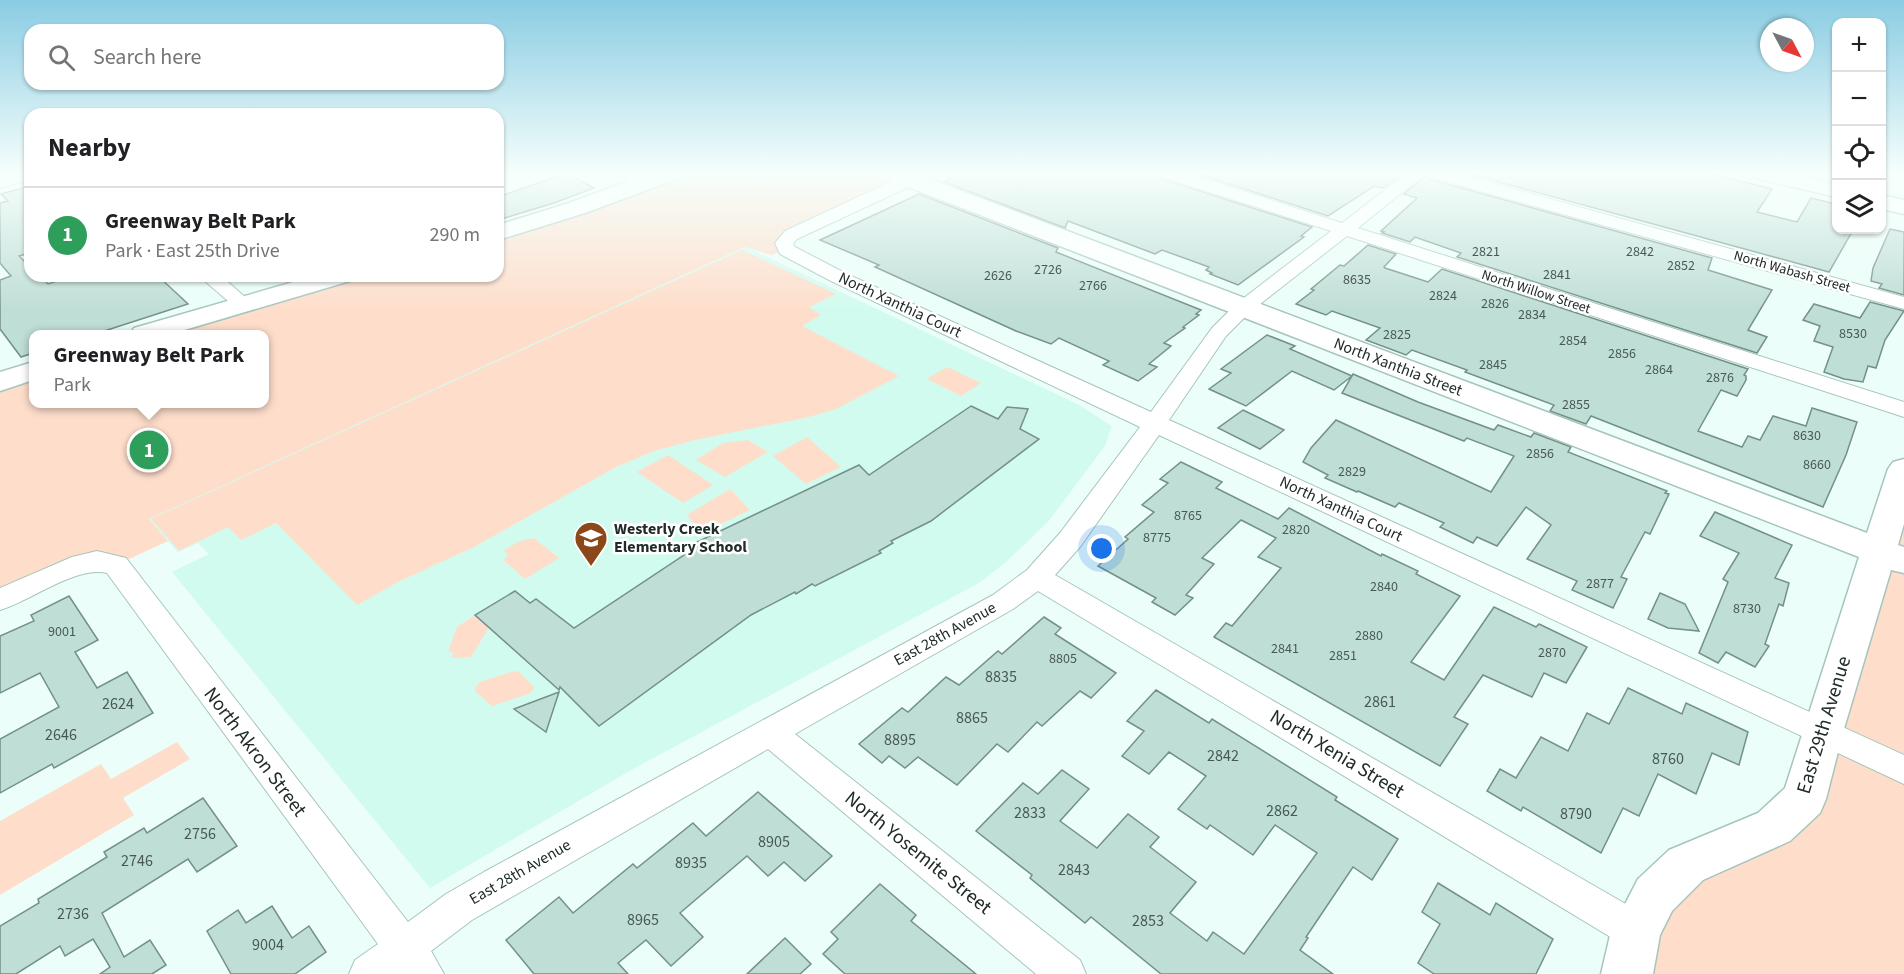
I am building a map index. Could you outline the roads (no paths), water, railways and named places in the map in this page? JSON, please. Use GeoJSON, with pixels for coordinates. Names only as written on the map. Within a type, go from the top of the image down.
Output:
{"type":"FeatureCollection","features":[{"type":"Feature","properties":{"kind":"street"},"geometry":{"type":"LineString","coordinates":[[504,231],[542,218]]}},
{"type":"Feature","properties":{"kind":"street","name":"North Xanthia Court"},"geometry":{"type":"LineString","coordinates":[[824,218],[791,235],[784,243],[787,250],[838,277],[1904,770]]}},
{"type":"Feature","properties":{"kind":"street","name":"North Xanthia Street"},"geometry":{"type":"LineString","coordinates":[[1016,218],[1891,556]]}},
{"type":"Feature","properties":{"kind":"street","name":"North Willow Street"},"geometry":{"type":"LineString","coordinates":[[1309,218],[1904,410]]}},
{"type":"Feature","properties":{"kind":"street","name":"East 28th Avenue"},"geometry":{"type":"LineString","coordinates":[[369,974],[414,961],[459,907],[497,884],[1004,602],[1037,577],[1070,540],[1219,332],[1243,308],[1359,218]]}},
{"type":"Feature","properties":{"kind":"street","name":"North Wabash Street"},"geometry":{"type":"LineString","coordinates":[[1600,218],[1904,303]]}},
{"type":"Feature","properties":{"kind":"street"},"geometry":{"type":"LineString","coordinates":[[216,282],[243,304]]}},
{"type":"Feature","properties":{"kind":"street"},"geometry":{"type":"LineString","coordinates":[[157,330],[319,282]]}},
{"type":"Feature","properties":{"kind":"street"},"geometry":{"type":"LineString","coordinates":[[0,382],[29,372]]}},
{"type":"Feature","properties":{"kind":"street","name":"East 29th Avenue"},"geometry":{"type":"LineString","coordinates":[[1627,974],[1636,931],[1655,895],[1686,865],[1774,827],[1804,799],[1821,732],[1891,556],[1904,469]]}},
{"type":"Feature","properties":{"kind":"street","name":"North Akron Street"},"geometry":{"type":"LineString","coordinates":[[0,600],[72,567],[97,561],[116,565],[414,961]]}},
{"type":"Feature","properties":{"kind":"street","name":"North Xenia Street"},"geometry":{"type":"LineString","coordinates":[[1037,577],[1636,931]]}},
{"type":"Feature","properties":{"kind":"street","name":"North Yosemite Street"},"geometry":{"type":"LineString","coordinates":[[770,732],[1066,974]]}},
{"type":"Feature","properties":{"kind":"place","name":"Greenway Belt Park"},"geometry":{"type":"Point","coordinates":[149,450]}},
{"type":"Feature","properties":{"kind":"place","name":"Westerly Creek Elementary School"},"geometry":{"type":"Point","coordinates":[591,567]}}]}
